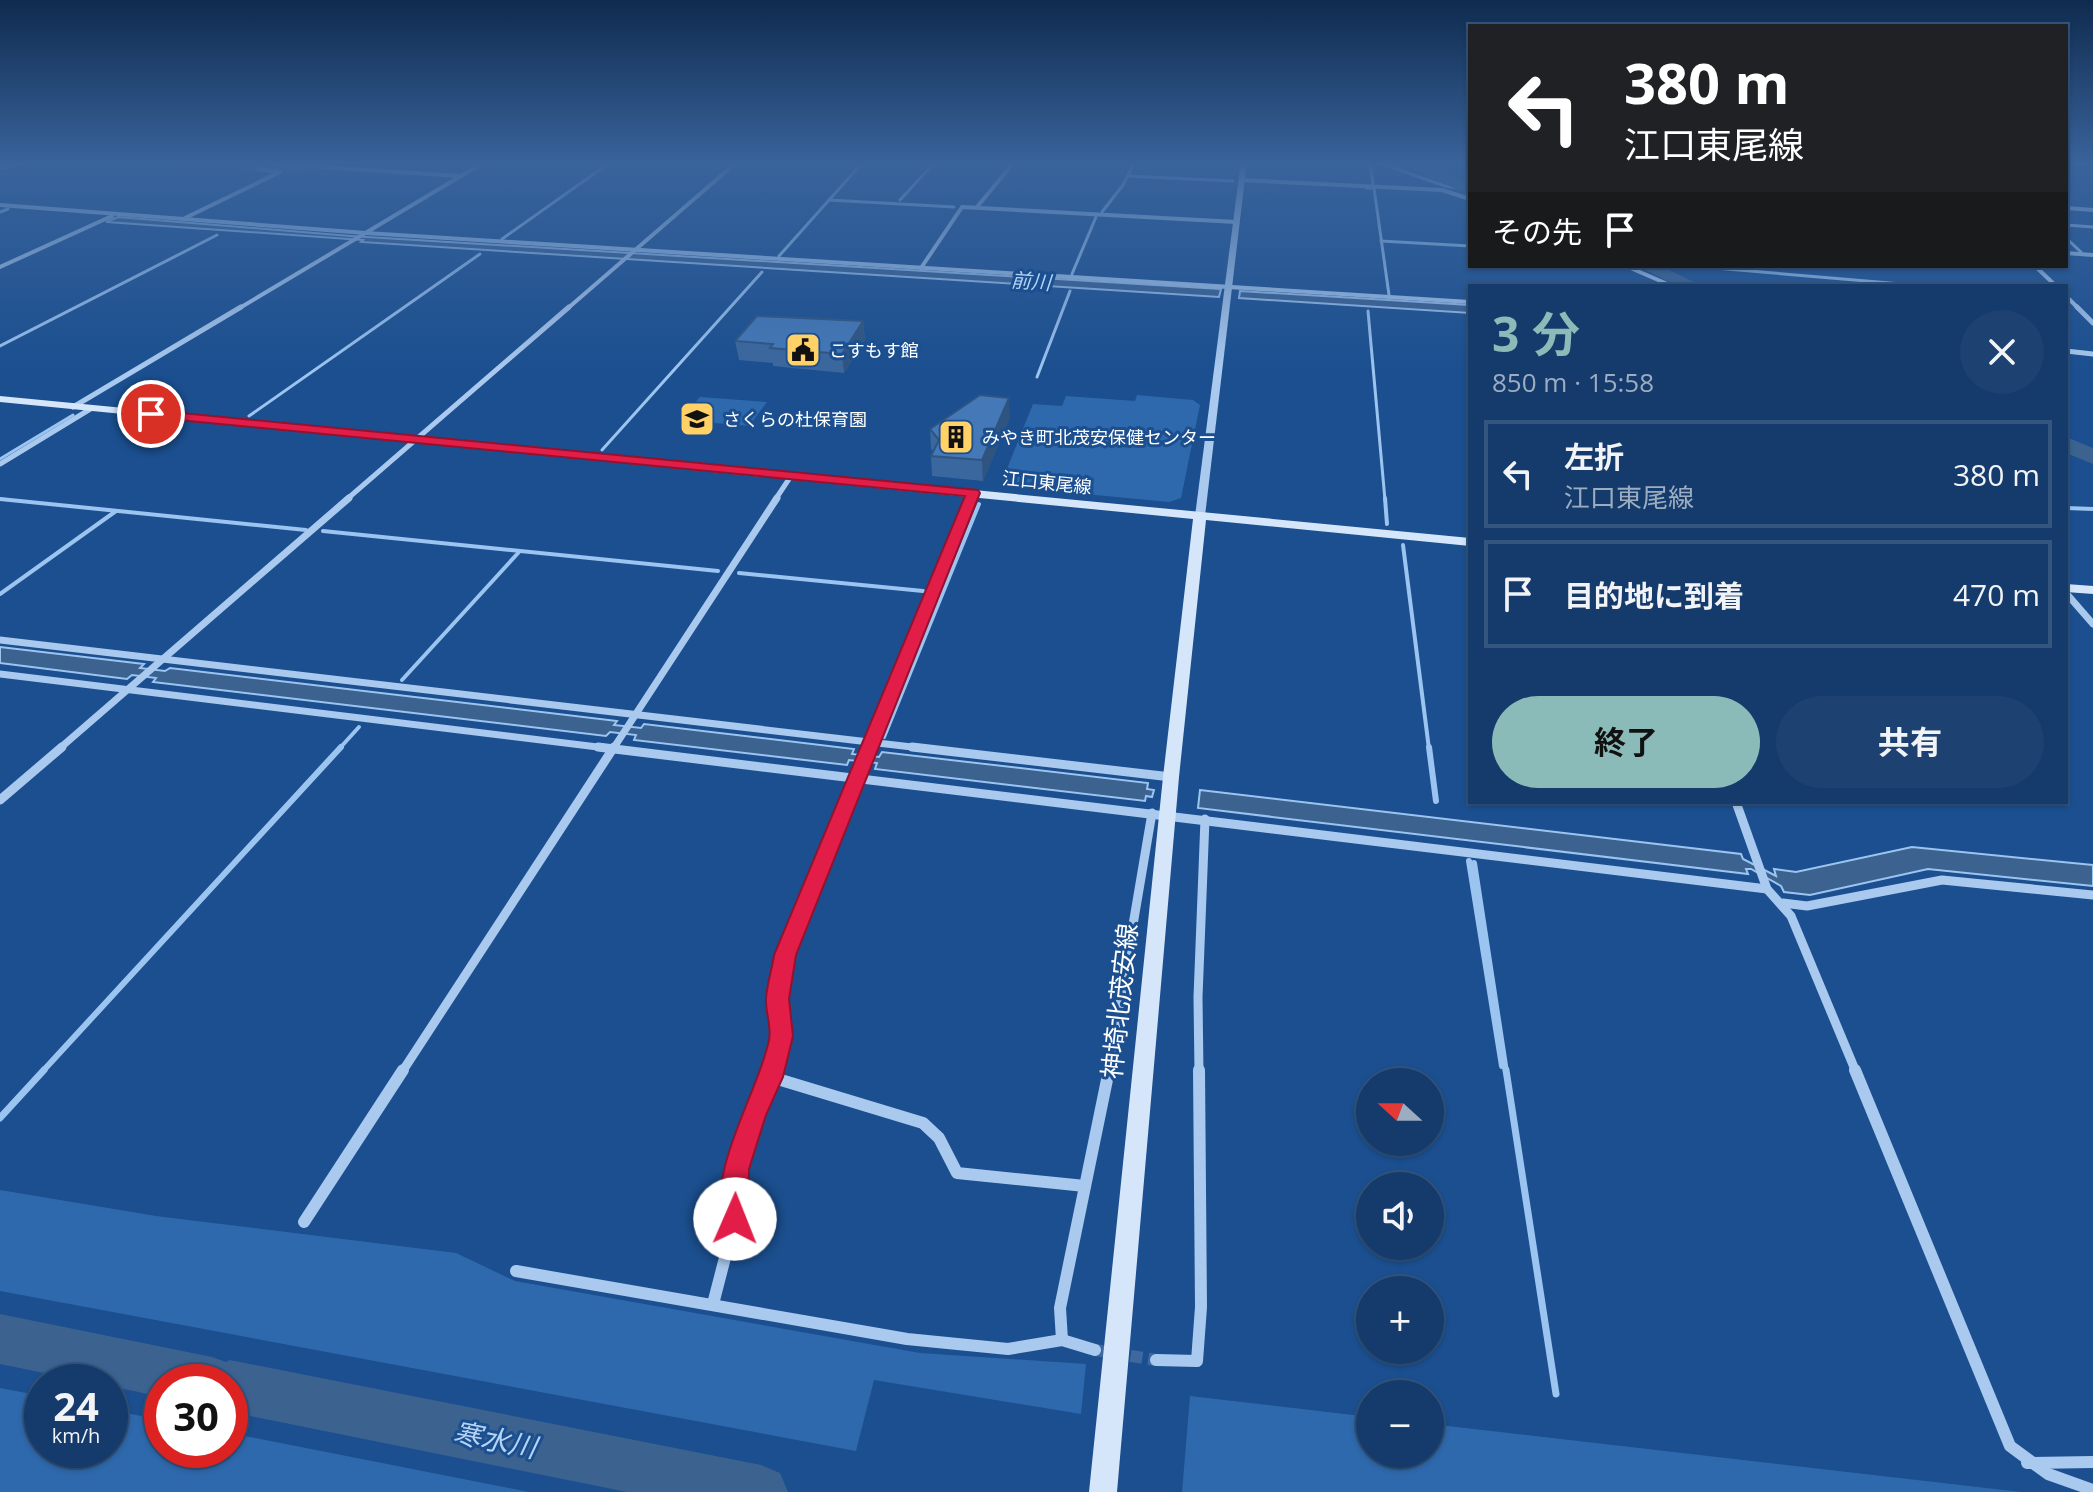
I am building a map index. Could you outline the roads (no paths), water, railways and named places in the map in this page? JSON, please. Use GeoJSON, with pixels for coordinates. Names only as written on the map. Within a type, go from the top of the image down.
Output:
{"type":"FeatureCollection","features":[{"type":"Feature","properties":{"kind":"main road","name":"江口東尾線"},"geometry":{"type":"LineString","coordinates":[[0,399],[1468,542]]}},
{"type":"Feature","properties":{"kind":"main road","name":"神埼北茂安線"},"geometry":{"type":"LineString","coordinates":[[1103,1492],[1160,814],[1171,777],[1200,516]]}},
{"type":"Feature","properties":{"kind":"main road"},"geometry":{"type":"LineString","coordinates":[[2068,590],[2093,590]]}},
{"type":"Feature","properties":{"kind":"street"},"geometry":{"type":"LineString","coordinates":[[0,267],[80,231]]}},
{"type":"Feature","properties":{"kind":"street"},"geometry":{"type":"LineString","coordinates":[[304,231],[630,254],[921,268],[1468,302]]}},
{"type":"Feature","properties":{"kind":"street"},"geometry":{"type":"LineString","coordinates":[[73,407],[369,231]]}},
{"type":"Feature","properties":{"kind":"street"},"geometry":{"type":"LineString","coordinates":[[0,800],[657,231]]}},
{"type":"Feature","properties":{"kind":"street"},"geometry":{"type":"LineString","coordinates":[[921,268],[946,231]]}},
{"type":"Feature","properties":{"kind":"street"},"geometry":{"type":"LineString","coordinates":[[1200,516],[1231,287],[1235,231]]}},
{"type":"Feature","properties":{"kind":"street"},"geometry":{"type":"LineString","coordinates":[[2068,253],[2093,255]]}},
{"type":"Feature","properties":{"kind":"street"},"geometry":{"type":"LineString","coordinates":[[1631,268],[1667,284]]}},
{"type":"Feature","properties":{"kind":"street"},"geometry":{"type":"LineString","coordinates":[[2037,268],[2054,284]]}},
{"type":"Feature","properties":{"kind":"street"},"geometry":{"type":"LineString","coordinates":[[2068,298],[2093,323]]}},
{"type":"Feature","properties":{"kind":"street"},"geometry":{"type":"LineString","coordinates":[[2068,351],[2093,354]]}},
{"type":"Feature","properties":{"kind":"street"},"geometry":{"type":"LineString","coordinates":[[0,464],[92,408]]}},
{"type":"Feature","properties":{"kind":"street"},"geometry":{"type":"LineString","coordinates":[[304,1222],[791,476]]}},
{"type":"Feature","properties":{"kind":"street"},"geometry":{"type":"LineString","coordinates":[[713,1304],[735,1219],[736,1169],[771,1077],[782,1036],[777,999],[785,955],[973,493]]}},
{"type":"Feature","properties":{"kind":"street"},"geometry":{"type":"LineString","coordinates":[[2068,593],[2093,624]]}},
{"type":"Feature","properties":{"kind":"street"},"geometry":{"type":"LineString","coordinates":[[0,640],[1171,777]]}},
{"type":"Feature","properties":{"kind":"street"},"geometry":{"type":"LineString","coordinates":[[0,674],[1160,814],[1765,883]]}},
{"type":"Feature","properties":{"kind":"street"},"geometry":{"type":"LineString","coordinates":[[1737,804],[1765,883],[1783,903],[1797,931],[2010,1446],[2026,1463],[2056,1480],[2093,1490]]}},
{"type":"Feature","properties":{"kind":"street"},"geometry":{"type":"LineString","coordinates":[[1062,1340],[1060,1308],[1160,814]]}},
{"type":"Feature","properties":{"kind":"street"},"geometry":{"type":"LineString","coordinates":[[1156,1360],[1197,1361],[1201,1307],[1198,997],[1205,819]]}},
{"type":"Feature","properties":{"kind":"street"},"geometry":{"type":"LineString","coordinates":[[1783,903],[1807,906],[1942,880],[2093,895]]}},
{"type":"Feature","properties":{"kind":"street"},"geometry":{"type":"LineString","coordinates":[[771,1077],[923,1123],[939,1138],[957,1173],[1085,1186]]}},
{"type":"Feature","properties":{"kind":"street"},"geometry":{"type":"LineString","coordinates":[[516,1271],[907,1339],[1008,1349],[1062,1340],[1095,1350]]}},
{"type":"Feature","properties":{"kind":"street"},"geometry":{"type":"LineString","coordinates":[[2026,1463],[2093,1462]]}},
{"type":"Feature","properties":{"kind":"water","name":"前川"},"geometry":{"type":"Polygon","coordinates":[[[229,231],[285,231],[1221,289],[1219,297],[361,242],[363,240],[229,231]]]}},
{"type":"Feature","properties":{"kind":"water"},"geometry":{"type":"Polygon","coordinates":[[[1240,291],[1468,305],[1468,313],[1239,298],[1240,291]]]}},
{"type":"Feature","properties":{"kind":"water"},"geometry":{"type":"Polygon","coordinates":[[[0,647],[144,664],[140,668],[165,671],[170,668],[617,721],[614,725],[641,728],[644,724],[854,749],[852,754],[879,757],[882,752],[1148,783],[1147,789],[1154,790],[1152,797],[1146,796],[1145,801],[875,769],[877,763],[849,760],[847,765],[634,740],[636,735],[610,732],[606,736],[153,682],[156,678],[132,675],[127,679],[0,663],[0,647]]]}},
{"type":"Feature","properties":{"kind":"water"},"geometry":{"type":"Polygon","coordinates":[[[1200,790],[1741,854],[1743,859],[1776,876],[1774,869],[1796,872],[1912,847],[2093,865],[2093,886],[1928,869],[1810,895],[1784,892],[1781,886],[1751,869],[1746,869],[1748,874],[1198,808],[1200,790]]]}},
{"type":"Feature","properties":{"kind":"waterway"},"geometry":{"type":"LineString","coordinates":[[502,239],[514,231]]}},
{"type":"Feature","properties":{"kind":"waterway"},"geometry":{"type":"LineString","coordinates":[[779,256],[802,231]]}},
{"type":"Feature","properties":{"kind":"waterway"},"geometry":{"type":"LineString","coordinates":[[1072,274],[1090,231]]}},
{"type":"Feature","properties":{"kind":"waterway"},"geometry":{"type":"LineString","coordinates":[[1380,231],[1381,241]]}},
{"type":"Feature","properties":{"kind":"waterway"},"geometry":{"type":"LineString","coordinates":[[0,346],[217,235]]}},
{"type":"Feature","properties":{"kind":"waterway"},"geometry":{"type":"LineString","coordinates":[[2068,240],[2081,252]]}},
{"type":"Feature","properties":{"kind":"waterway"},"geometry":{"type":"LineString","coordinates":[[1381,241],[1468,246]]}},
{"type":"Feature","properties":{"kind":"waterway"},"geometry":{"type":"LineString","coordinates":[[1381,241],[1389,295]]}},
{"type":"Feature","properties":{"kind":"waterway"},"geometry":{"type":"LineString","coordinates":[[249,416],[480,254]]}},
{"type":"Feature","properties":{"kind":"waterway"},"geometry":{"type":"LineString","coordinates":[[1651,268],[1688,284]]}},
{"type":"Feature","properties":{"kind":"waterway"},"geometry":{"type":"LineString","coordinates":[[1714,268],[1902,284]]}},
{"type":"Feature","properties":{"kind":"waterway"},"geometry":{"type":"LineString","coordinates":[[602,450],[762,272]]}},
{"type":"Feature","properties":{"kind":"waterway"},"geometry":{"type":"LineString","coordinates":[[1037,377],[1070,291]]}},
{"type":"Feature","properties":{"kind":"waterway"},"geometry":{"type":"LineString","coordinates":[[1368,311],[1385,500]]}},
{"type":"Feature","properties":{"kind":"waterway"},"geometry":{"type":"LineString","coordinates":[[0,459],[73,415]]}},
{"type":"Feature","properties":{"kind":"waterway"},"geometry":{"type":"LineString","coordinates":[[2068,445],[2093,457]]}},
{"type":"Feature","properties":{"kind":"waterway"},"geometry":{"type":"LineString","coordinates":[[1385,498],[1387,524]]}},
{"type":"Feature","properties":{"kind":"waterway"},"geometry":{"type":"LineString","coordinates":[[11,500],[0,499],[306,530]]}},
{"type":"Feature","properties":{"kind":"waterway"},"geometry":{"type":"LineString","coordinates":[[884,737],[979,504]]}},
{"type":"Feature","properties":{"kind":"waterway"},"geometry":{"type":"LineString","coordinates":[[2068,508],[2093,509]]}},
{"type":"Feature","properties":{"kind":"waterway"},"geometry":{"type":"LineString","coordinates":[[0,594],[116,511]]}},
{"type":"Feature","properties":{"kind":"waterway"},"geometry":{"type":"LineString","coordinates":[[323,531],[718,571]]}},
{"type":"Feature","properties":{"kind":"waterway"},"geometry":{"type":"LineString","coordinates":[[1403,545],[1429,749]]}},
{"type":"Feature","properties":{"kind":"waterway"},"geometry":{"type":"LineString","coordinates":[[402,680],[519,552]]}},
{"type":"Feature","properties":{"kind":"waterway"},"geometry":{"type":"LineString","coordinates":[[739,573],[923,591]]}},
{"type":"Feature","properties":{"kind":"waterway"},"geometry":{"type":"LineString","coordinates":[[339,749],[359,727]]}},
{"type":"Feature","properties":{"kind":"waterway"},"geometry":{"type":"LineString","coordinates":[[42,1072],[341,747]]}},
{"type":"Feature","properties":{"kind":"waterway"},"geometry":{"type":"LineString","coordinates":[[1429,747],[1436,801]]}},
{"type":"Feature","properties":{"kind":"waterway"},"geometry":{"type":"LineString","coordinates":[[1469,861],[1502,1066]]}},
{"type":"Feature","properties":{"kind":"waterway"},"geometry":{"type":"LineString","coordinates":[[1474,863],[1506,1072]]}},
{"type":"Feature","properties":{"kind":"waterway"},"geometry":{"type":"LineString","coordinates":[[0,1118],[44,1070]]}},
{"type":"Feature","properties":{"kind":"waterway"},"geometry":{"type":"LineString","coordinates":[[1506,1070],[1556,1394]]}},
{"type":"Feature","properties":{"kind":"waterway","name":"寒水川"},"geometry":{"type":"LineString","coordinates":[[0,1339],[144,1368]]}},
{"type":"Feature","properties":{"kind":"waterway","name":"寒水川"},"geometry":{"type":"LineString","coordinates":[[248,1390],[761,1492]]}},
{"type":"Feature","properties":{"kind":"tunnel"},"geometry":{"type":"LineString","coordinates":[[1095,1350],[1156,1360]]}},
{"type":"Feature","properties":{"kind":"place","name":"こすもす館"},"geometry":{"type":"Point","coordinates":[803,350]}},
{"type":"Feature","properties":{"kind":"place","name":"さくらの杜保育園"},"geometry":{"type":"Point","coordinates":[697,419]}},
{"type":"Feature","properties":{"kind":"place","name":"みやき町北茂安保健センター"},"geometry":{"type":"Point","coordinates":[956,437]}}]}
